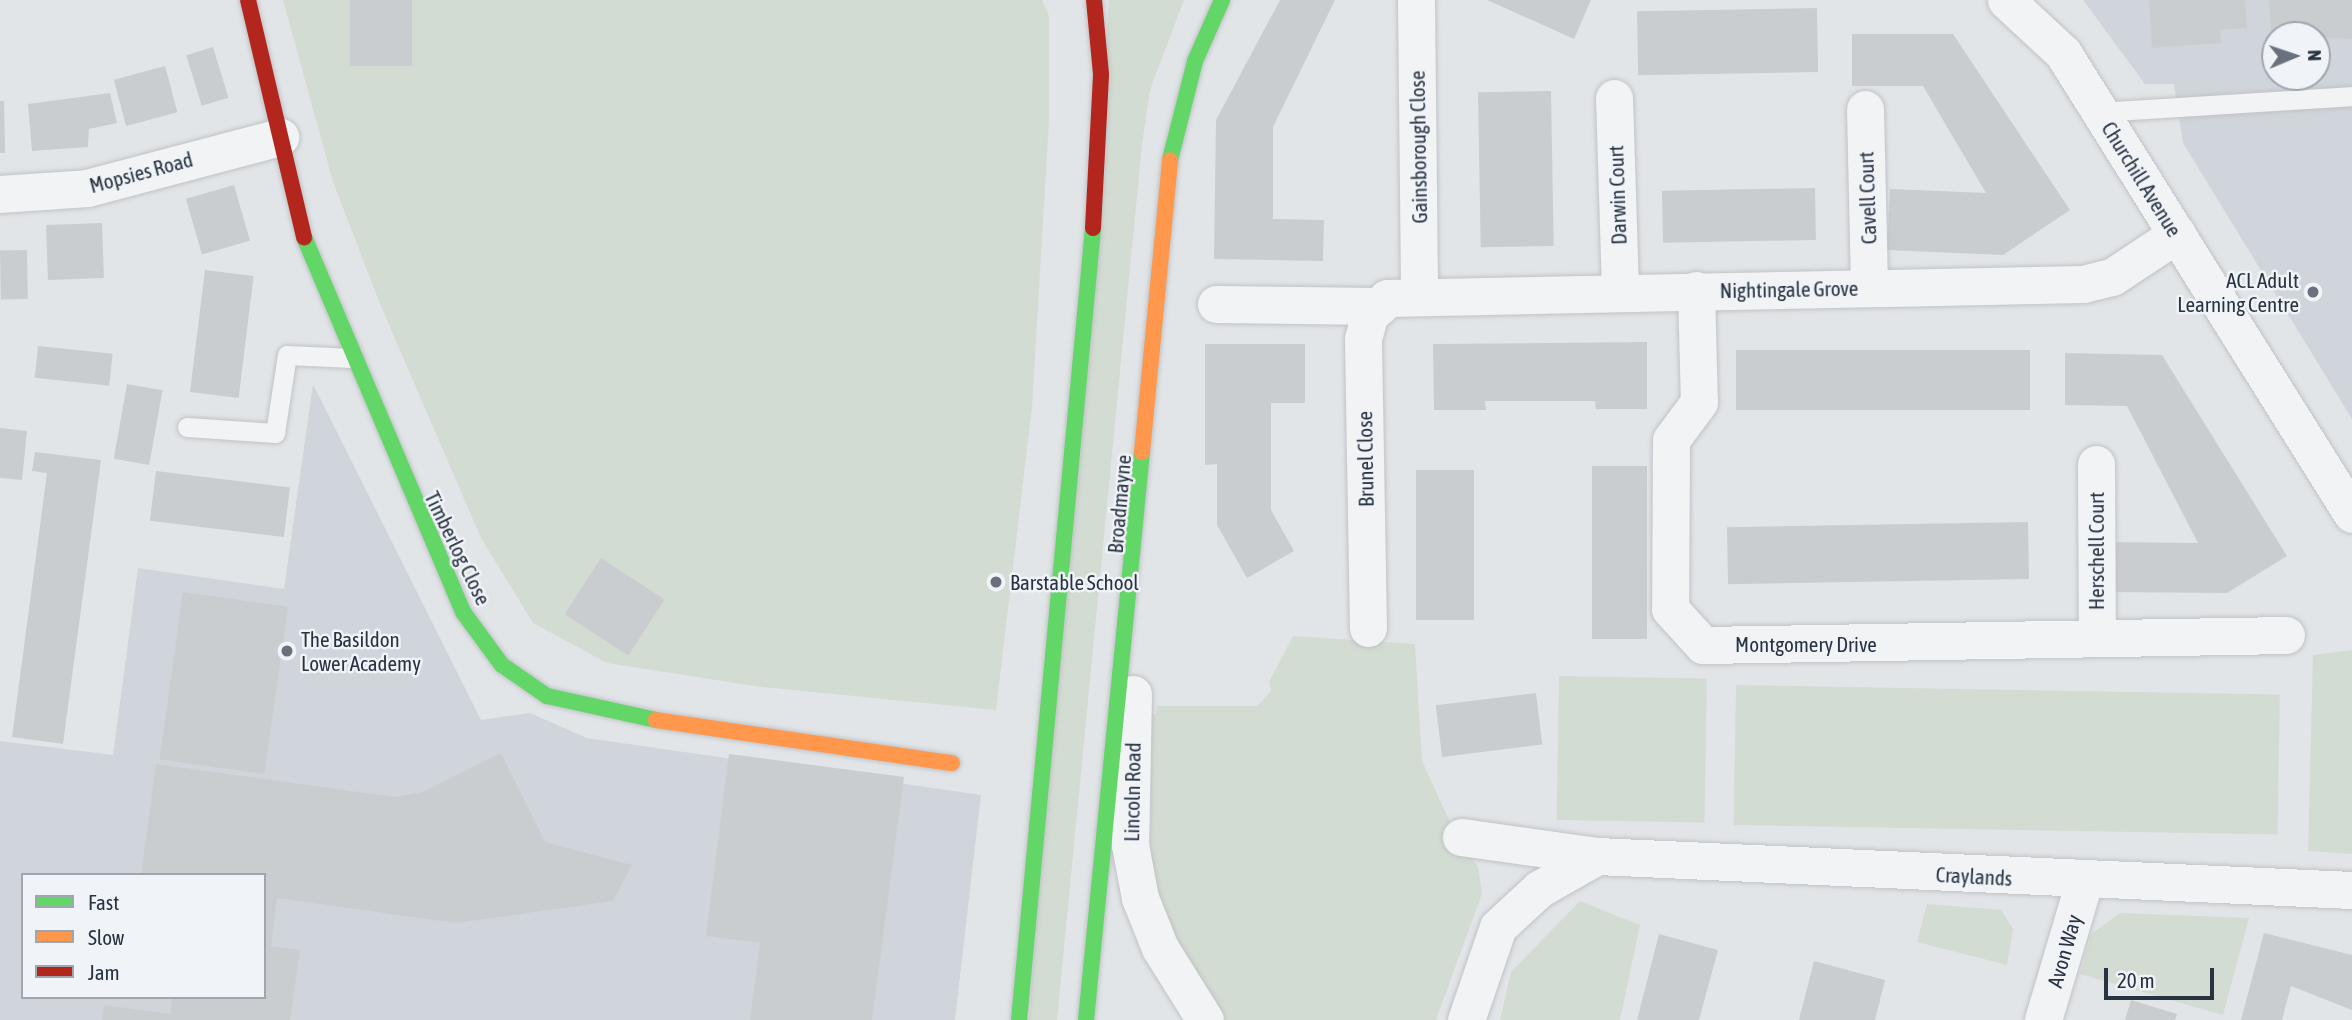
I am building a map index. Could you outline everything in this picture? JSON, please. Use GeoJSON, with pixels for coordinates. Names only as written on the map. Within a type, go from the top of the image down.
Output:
{"type":"FeatureCollection","features":[{"type":"Feature","properties":{"kind":"main road","name":"Timberlog Close"},"geometry":{"type":"LineString","coordinates":[[247,0],[307,249],[463,612],[502,665],[547,696],[598,712],[952,763]]}},
{"type":"Feature","properties":{"kind":"main road"},"geometry":{"type":"LineString","coordinates":[[1019,1020],[1099,166],[1101,74],[1094,0]]}},
{"type":"Feature","properties":{"kind":"main road","name":"Broadmayne"},"geometry":{"type":"LineString","coordinates":[[1086,1020],[1137,546],[1170,161],[1195,61],[1222,0]]}},
{"type":"Feature","properties":{"kind":"street","name":"Gainsborough Close"},"geometry":{"type":"LineString","coordinates":[[1396,299],[1416,0]]}},
{"type":"Feature","properties":{"kind":"street","name":"Churchill Avenue"},"geometry":{"type":"LineString","coordinates":[[2006,0],[2063,53],[2352,514]]}},
{"type":"Feature","properties":{"kind":"street","name":"Darwin Court"},"geometry":{"type":"LineString","coordinates":[[1614,98],[1620,291]]}},
{"type":"Feature","properties":{"kind":"street","name":"Cavell Court"},"geometry":{"type":"LineString","coordinates":[[1865,109],[1869,287]]}},
{"type":"Feature","properties":{"kind":"street","name":"Mopsies Road"},"geometry":{"type":"LineString","coordinates":[[0,194],[87,188],[279,137]]}},
{"type":"Feature","properties":{"kind":"street","name":"Nightingale Grove"},"geometry":{"type":"LineString","coordinates":[[1216,304],[1620,291],[2100,282],[2177,234]]}},
{"type":"Feature","properties":{"kind":"street","name":"Montgomery Drive"},"geometry":{"type":"LineString","coordinates":[[1696,290],[1699,402],[1671,440],[1670,610],[1703,645],[2286,635]]}},
{"type":"Feature","properties":{"kind":"street","name":"Brunel Close"},"geometry":{"type":"LineString","coordinates":[[1368,628],[1363,338],[1368,316],[1396,299]]}},
{"type":"Feature","properties":{"kind":"street","name":"Herschell Court"},"geometry":{"type":"LineString","coordinates":[[2095,464],[2097,638]]}},
{"type":"Feature","properties":{"kind":"street","name":"Lincoln Road"},"geometry":{"type":"LineString","coordinates":[[1137,546],[1130,845],[1140,898],[1160,948],[1205,1020]]}},
{"type":"Feature","properties":{"kind":"street","name":"Craylands"},"geometry":{"type":"LineString","coordinates":[[1461,837],[1597,856],[2084,882],[2352,890]]}},
{"type":"Feature","properties":{"kind":"street"},"geometry":{"type":"LineString","coordinates":[[1466,1020],[1498,927],[1539,889],[1597,856]]}},
{"type":"Feature","properties":{"kind":"street","name":"Avon Way"},"geometry":{"type":"LineString","coordinates":[[2043,1020],[2084,882]]}},
{"type":"Feature","properties":{"kind":"lane"},"geometry":{"type":"LineString","coordinates":[[2100,111],[2352,96]]}},
{"type":"Feature","properties":{"kind":"lane"},"geometry":{"type":"LineString","coordinates":[[187,427],[275,433],[286,355],[352,358]]}},
{"type":"Feature","properties":{"kind":"shaded area"},"geometry":{"type":"Polygon","coordinates":[[[283,0],[1042,0],[1049,16],[1049,121],[1032,407],[996,710],[761,687],[607,663],[533,623],[481,538],[380,304],[333,182],[283,0]]]}},
{"type":"Feature","properties":{"kind":"shaded area"},"geometry":{"type":"Polygon","coordinates":[[[1109,0],[1184,0],[1150,90],[1142,145],[1057,1020],[1029,1020],[1109,0]]]}},
{"type":"Feature","properties":{"kind":"shaded area","name":"ACL Adult Learning Centre"},"geometry":{"type":"Polygon","coordinates":[[[2083,0],[2352,0],[2352,419],[2183,143],[2174,84],[2145,84],[2083,0]]]}},
{"type":"Feature","properties":{"kind":"shaded area","name":"The Basildon Lower Academy"},"geometry":{"type":"Polygon","coordinates":[[[313,384],[481,720],[530,713],[587,738],[981,795],[955,1020],[0,1020],[0,741],[113,755],[138,568],[284,589],[313,384]]]}},
{"type":"Feature","properties":{"kind":"shaded area"},"geometry":{"type":"Polygon","coordinates":[[[1293,636],[1415,644],[1422,761],[1462,848],[1478,866],[1482,894],[1436,1020],[1225,1020],[1176,947],[1151,885],[1151,760],[1142,743],[1147,714],[1156,714],[1157,706],[1257,706],[1271,691],[1269,682],[1293,636]]]}},
{"type":"Feature","properties":{"kind":"shaded area"},"geometry":{"type":"Polygon","coordinates":[[[2352,650],[2352,854],[2308,851],[2313,655],[2352,650]]]}},
{"type":"Feature","properties":{"kind":"shaded area"},"geometry":{"type":"Polygon","coordinates":[[[1559,676],[1707,679],[1704,823],[1556,820],[1559,676]]]}},
{"type":"Feature","properties":{"kind":"shaded area"},"geometry":{"type":"Polygon","coordinates":[[[1736,685],[2280,694],[2277,834],[1734,825],[1736,685]]]}},
{"type":"Feature","properties":{"kind":"shaded area"},"geometry":{"type":"Polygon","coordinates":[[[1580,901],[1640,925],[1620,1020],[1500,1020],[1511,972],[1580,901]]]}},
{"type":"Feature","properties":{"kind":"shaded area"},"geometry":{"type":"Polygon","coordinates":[[[1927,904],[2001,910],[2013,929],[2007,965],[1917,942],[1927,904]]]}},
{"type":"Feature","properties":{"kind":"shaded area"},"geometry":{"type":"Polygon","coordinates":[[[2120,913],[2249,918],[2223,1015],[2080,974],[2092,933],[2120,913]]]}},
{"type":"Feature","properties":{"kind":"building"},"geometry":{"type":"Polygon","coordinates":[[[350,0],[412,0],[412,66],[350,66],[350,0]]]}},
{"type":"Feature","properties":{"kind":"building"},"geometry":{"type":"Polygon","coordinates":[[[1280,0],[1335,0],[1273,127],[1273,219],[1324,220],[1323,261],[1214,259],[1216,120],[1280,0]]]}},
{"type":"Feature","properties":{"kind":"building"},"geometry":{"type":"Polygon","coordinates":[[[1487,0],[1591,0],[1574,39],[1487,0]]]}},
{"type":"Feature","properties":{"kind":"building"},"geometry":{"type":"Polygon","coordinates":[[[2149,0],[2245,0],[2247,28],[2220,30],[2221,43],[2152,48],[2149,0]]]}},
{"type":"Feature","properties":{"kind":"building"},"geometry":{"type":"Polygon","coordinates":[[[2269,0],[2352,0],[2352,39],[2331,38],[2331,21],[2270,21],[2269,0]]]}},
{"type":"Feature","properties":{"kind":"building"},"geometry":{"type":"Polygon","coordinates":[[[1817,8],[1818,72],[1638,75],[1637,11],[1817,8]]]}},
{"type":"Feature","properties":{"kind":"building"},"geometry":{"type":"Polygon","coordinates":[[[1852,34],[1953,34],[2070,210],[2003,255],[1887,250],[1890,189],[1986,193],[1923,86],[1852,86],[1852,34]]]}},
{"type":"Feature","properties":{"kind":"building"},"geometry":{"type":"Polygon","coordinates":[[[213,47],[228,98],[202,106],[186,55],[213,47]]]}},
{"type":"Feature","properties":{"kind":"building"},"geometry":{"type":"Polygon","coordinates":[[[165,66],[177,112],[126,126],[114,80],[165,66]]]}},
{"type":"Feature","properties":{"kind":"building"},"geometry":{"type":"Polygon","coordinates":[[[1551,91],[1554,246],[1481,247],[1478,92],[1551,91]]]}},
{"type":"Feature","properties":{"kind":"building"},"geometry":{"type":"Polygon","coordinates":[[[110,93],[117,123],[89,129],[88,147],[32,151],[28,104],[110,93]]]}},
{"type":"Feature","properties":{"kind":"building"},"geometry":{"type":"Polygon","coordinates":[[[0,101],[4,101],[5,153],[0,153],[0,101]]]}},
{"type":"Feature","properties":{"kind":"building"},"geometry":{"type":"Polygon","coordinates":[[[234,185],[250,241],[202,255],[186,199],[234,185]]]}},
{"type":"Feature","properties":{"kind":"building"},"geometry":{"type":"Polygon","coordinates":[[[1815,188],[1816,240],[1663,243],[1662,191],[1815,188]]]}},
{"type":"Feature","properties":{"kind":"building"},"geometry":{"type":"Polygon","coordinates":[[[102,223],[104,278],[48,280],[46,225],[102,223]]]}},
{"type":"Feature","properties":{"kind":"building"},"geometry":{"type":"Polygon","coordinates":[[[0,250],[27,250],[28,299],[1,299],[0,250]]]}},
{"type":"Feature","properties":{"kind":"building"},"geometry":{"type":"Polygon","coordinates":[[[205,270],[254,276],[239,398],[190,392],[205,270]]]}},
{"type":"Feature","properties":{"kind":"building"},"geometry":{"type":"Polygon","coordinates":[[[1647,342],[1647,409],[1596,409],[1595,401],[1485,401],[1486,410],[1434,410],[1433,344],[1647,342]]]}},
{"type":"Feature","properties":{"kind":"building"},"geometry":{"type":"Polygon","coordinates":[[[1205,344],[1305,344],[1305,403],[1271,403],[1271,510],[1294,551],[1247,578],[1217,525],[1217,464],[1205,465],[1205,344]]]}},
{"type":"Feature","properties":{"kind":"building"},"geometry":{"type":"Polygon","coordinates":[[[38,346],[113,354],[109,386],[35,378],[38,346]]]}},
{"type":"Feature","properties":{"kind":"building"},"geometry":{"type":"Polygon","coordinates":[[[1736,350],[2030,350],[2030,410],[1736,410],[1736,350]]]}},
{"type":"Feature","properties":{"kind":"building"},"geometry":{"type":"Polygon","coordinates":[[[2065,353],[2162,355],[2287,556],[2227,593],[2105,592],[2105,542],[2198,543],[2127,406],[2065,405],[2065,353]]]}},
{"type":"Feature","properties":{"kind":"building"},"geometry":{"type":"Polygon","coordinates":[[[127,384],[162,390],[149,465],[114,459],[127,384]]]}},
{"type":"Feature","properties":{"kind":"building"},"geometry":{"type":"Polygon","coordinates":[[[0,428],[27,431],[22,480],[0,478],[0,428]]]}},
{"type":"Feature","properties":{"kind":"building"},"geometry":{"type":"Polygon","coordinates":[[[35,452],[101,460],[63,744],[12,737],[47,473],[32,471],[35,452]]]}},
{"type":"Feature","properties":{"kind":"building"},"geometry":{"type":"Polygon","coordinates":[[[1592,466],[1647,466],[1647,639],[1592,639],[1592,466]]]}},
{"type":"Feature","properties":{"kind":"building"},"geometry":{"type":"Polygon","coordinates":[[[1416,470],[1474,470],[1474,620],[1416,620],[1416,470]]]}},
{"type":"Feature","properties":{"kind":"building"},"geometry":{"type":"Polygon","coordinates":[[[156,471],[290,487],[284,537],[150,521],[156,471]]]}},
{"type":"Feature","properties":{"kind":"building"},"geometry":{"type":"Polygon","coordinates":[[[2028,522],[2029,579],[1728,584],[1727,527],[2028,522]]]}},
{"type":"Feature","properties":{"kind":"building"},"geometry":{"type":"Polygon","coordinates":[[[601,558],[665,599],[628,656],[565,614],[601,558]]]}},
{"type":"Feature","properties":{"kind":"building"},"geometry":{"type":"Polygon","coordinates":[[[183,592],[288,607],[264,774],[159,759],[183,592]]]}},
{"type":"Feature","properties":{"kind":"building"},"geometry":{"type":"Polygon","coordinates":[[[1536,693],[1542,745],[1442,757],[1436,705],[1536,693]]]}},
{"type":"Feature","properties":{"kind":"building"},"geometry":{"type":"Polygon","coordinates":[[[501,753],[545,842],[632,865],[613,901],[456,923],[277,898],[271,946],[300,950],[290,1020],[102,1020],[104,1005],[170,1014],[172,999],[266,999],[266,873],[141,873],[156,764],[394,797],[423,792],[501,753]]]}},
{"type":"Feature","properties":{"kind":"building"},"geometry":{"type":"Polygon","coordinates":[[[729,754],[904,777],[872,1020],[750,1020],[760,943],[706,936],[729,754]]]}},
{"type":"Feature","properties":{"kind":"building"},"geometry":{"type":"Polygon","coordinates":[[[2264,933],[2352,955],[2352,1010],[2291,986],[2282,1020],[2241,1020],[2264,933]]]}},
{"type":"Feature","properties":{"kind":"building"},"geometry":{"type":"Polygon","coordinates":[[[1659,934],[1718,950],[1699,1020],[1637,1020],[1659,934]]]}},
{"type":"Feature","properties":{"kind":"building"},"geometry":{"type":"Polygon","coordinates":[[[1814,961],[1885,980],[1875,1020],[1799,1020],[1814,961]]]}},
{"type":"Feature","properties":{"kind":"building"},"geometry":{"type":"Polygon","coordinates":[[[2131,1000],[2177,1014],[2175,1020],[2125,1020],[2131,1000]]]}},
{"type":"Feature","properties":{"kind":"traffic: fast"},"geometry":{"type":"LineString","coordinates":[[1170,160],[1195,61],[1222,0]]}},
{"type":"Feature","properties":{"kind":"traffic: fast"},"geometry":{"type":"LineString","coordinates":[[1019,1020],[1093,228]]}},
{"type":"Feature","properties":{"kind":"traffic: fast"},"geometry":{"type":"LineString","coordinates":[[304,237],[463,612],[502,665],[547,696],[656,720]]}},
{"type":"Feature","properties":{"kind":"traffic: fast"},"geometry":{"type":"LineString","coordinates":[[1086,1020],[1142,452]]}},
{"type":"Feature","properties":{"kind":"traffic: slow"},"geometry":{"type":"LineString","coordinates":[[1142,452],[1170,160]]}},
{"type":"Feature","properties":{"kind":"traffic: slow"},"geometry":{"type":"LineString","coordinates":[[656,720],[952,763]]}},
{"type":"Feature","properties":{"kind":"traffic: jam"},"geometry":{"type":"LineString","coordinates":[[248,0],[304,237]]}},
{"type":"Feature","properties":{"kind":"traffic: jam"},"geometry":{"type":"LineString","coordinates":[[1093,228],[1101,74],[1094,0]]}},
{"type":"Feature","properties":{"kind":"place","name":"ACL Adult Learning Centre"},"geometry":{"type":"Point","coordinates":[2313,292]}},
{"type":"Feature","properties":{"kind":"place","name":"Barstable School"},"geometry":{"type":"Point","coordinates":[996,582]}},
{"type":"Feature","properties":{"kind":"place","name":"The Basildon Lower Academy"},"geometry":{"type":"Point","coordinates":[287,651]}}]}
